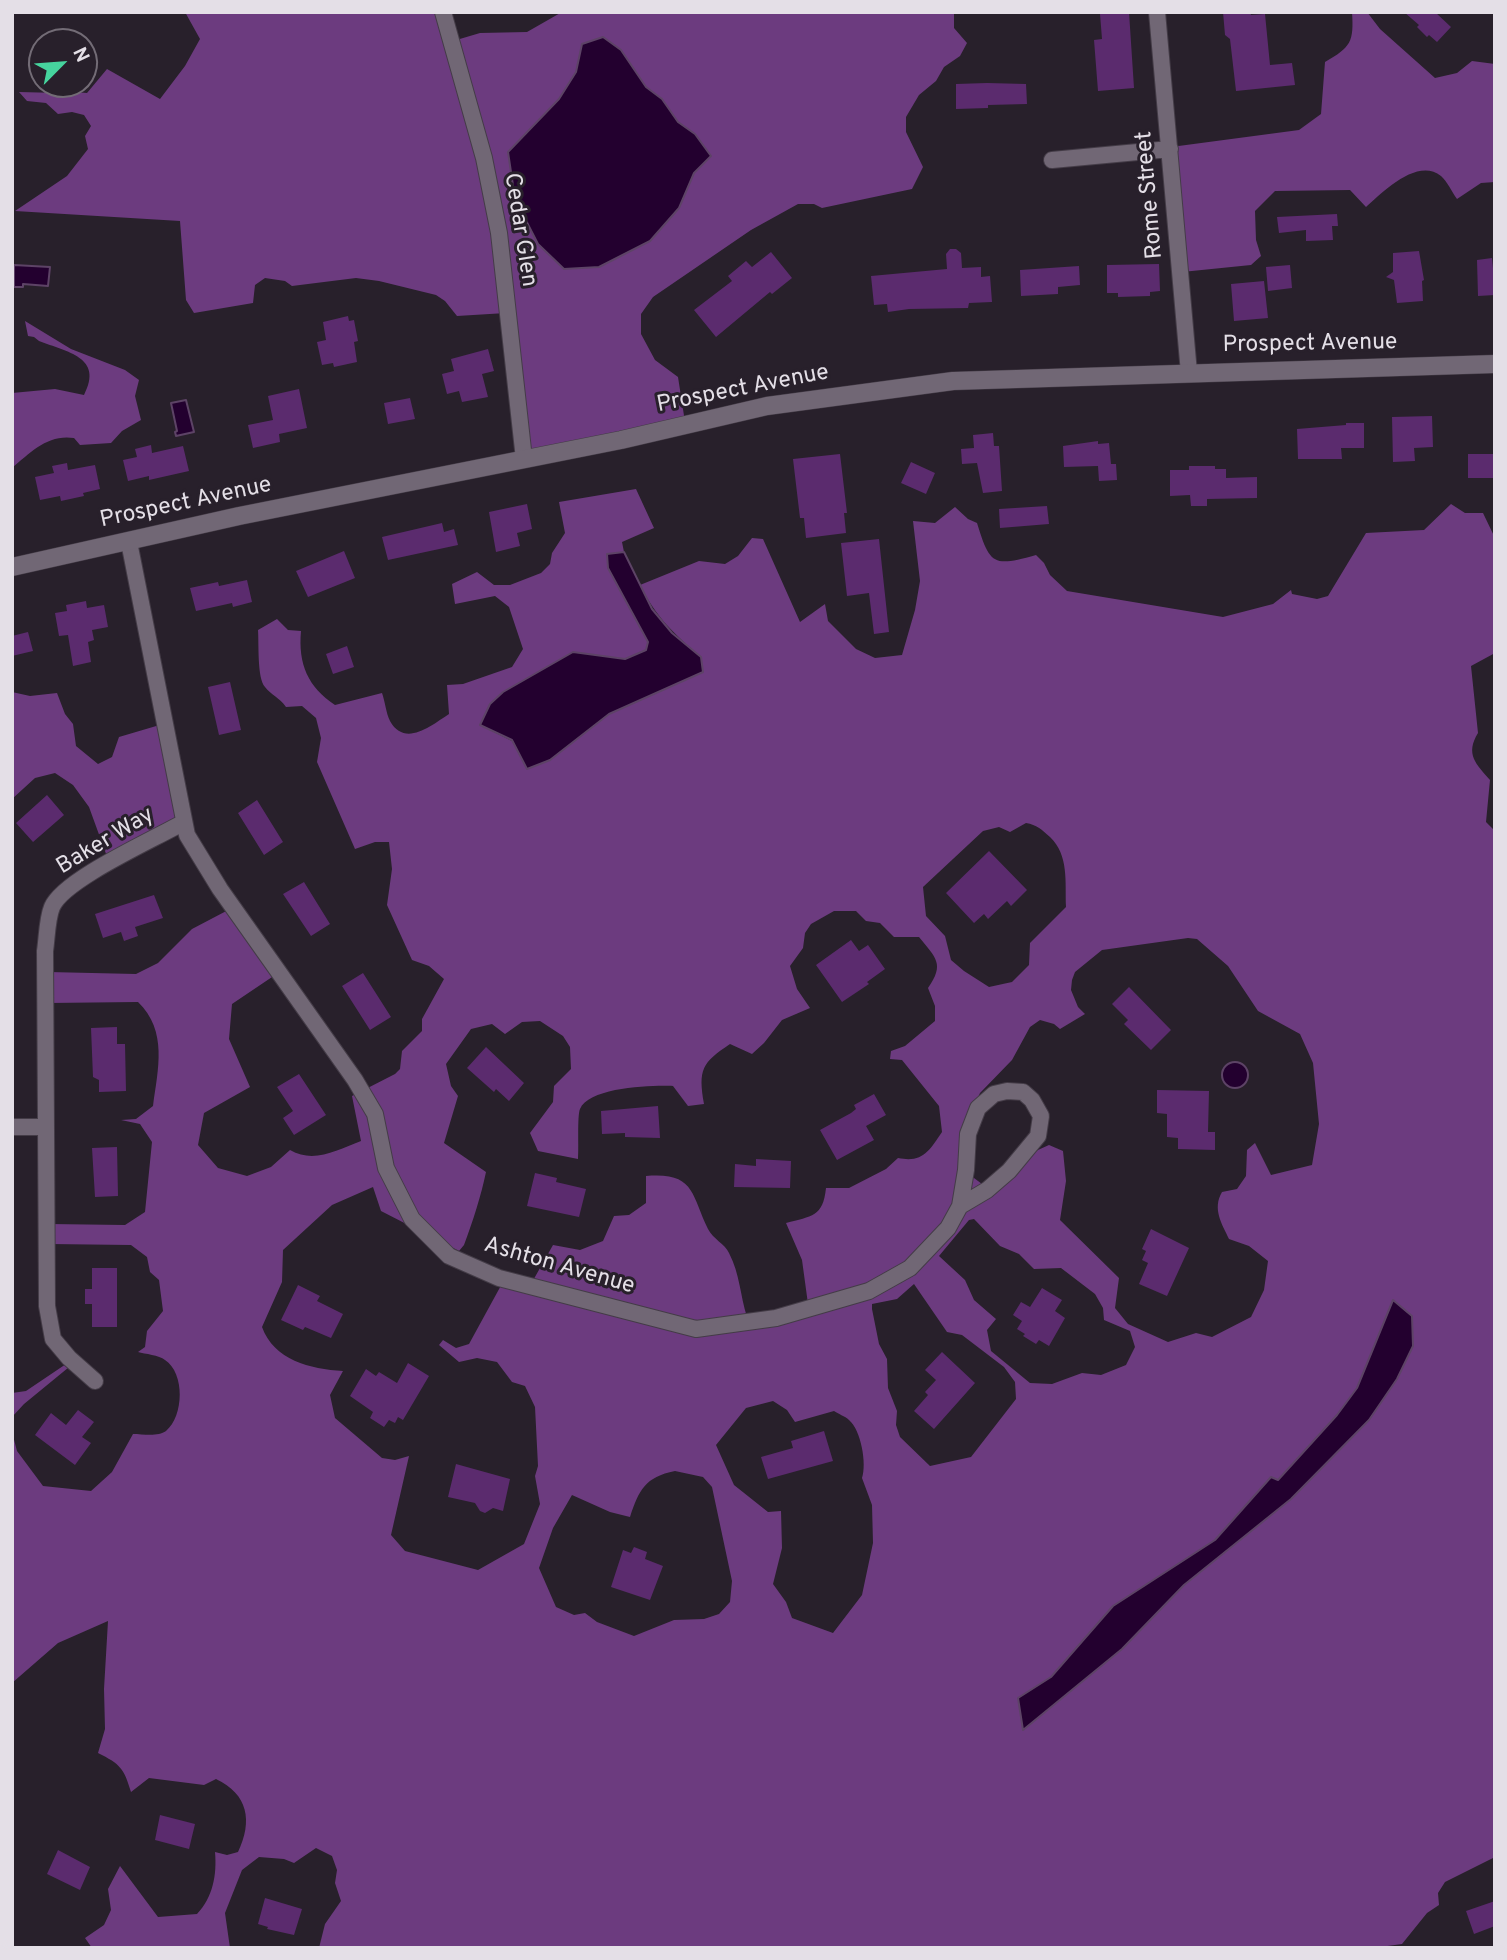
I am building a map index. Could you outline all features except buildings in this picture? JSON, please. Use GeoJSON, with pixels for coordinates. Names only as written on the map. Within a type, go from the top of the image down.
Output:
{"type":"FeatureCollection","features":[{"type":"Feature","properties":{"kind":"street","name":"Cedar Glen"},"geometry":{"type":"LineString","coordinates":[[443,12],[484,158],[499,233],[524,459]]}},
{"type":"Feature","properties":{"kind":"street","name":"Rome Street"},"geometry":{"type":"LineString","coordinates":[[1157,12],[1189,373]]}},
{"type":"Feature","properties":{"kind":"street"},"geometry":{"type":"LineString","coordinates":[[1052,160],[1170,149]]}},
{"type":"Feature","properties":{"kind":"street","name":"Prospect Avenue"},"geometry":{"type":"LineString","coordinates":[[12,567],[239,516],[621,440],[767,406],[953,382],[1495,364]]}},
{"type":"Feature","properties":{"kind":"street","name":"Baker Way"},"geometry":{"type":"LineString","coordinates":[[95,1381],[69,1358],[53,1339],[47,1306],[45,951],[52,908],[64,892],[104,865],[184,822],[129,542]]}},
{"type":"Feature","properties":{"kind":"street","name":"Ashton Avenue"},"geometry":{"type":"LineString","coordinates":[[184,822],[187,835],[220,889],[355,1080],[375,1114],[386,1168],[412,1219],[449,1256],[499,1278],[696,1329],[776,1318],[869,1291],[910,1268],[948,1228],[960,1206],[968,1134],[978,1108],[994,1094],[1023,1092],[1032,1100],[1041,1116],[1038,1136],[1007,1173],[987,1190],[960,1206]]}},
{"type":"Feature","properties":{"kind":"street"},"geometry":{"type":"LineString","coordinates":[[12,1127],[45,1127]]}},
{"type":"Feature","properties":{"kind":"shaded area"},"geometry":{"type":"Polygon","coordinates":[[[185,12],[445,12],[453,41],[480,33],[527,32],[562,12],[954,12],[954,28],[967,43],[960,56],[944,67],[936,81],[919,95],[906,117],[906,132],[923,167],[912,189],[822,208],[814,204],[798,204],[751,230],[653,297],[641,314],[641,334],[655,360],[678,377],[685,422],[526,454],[506,313],[457,316],[445,301],[436,295],[379,281],[356,278],[292,286],[285,281],[265,278],[255,285],[253,303],[194,313],[186,300],[180,221],[15,211],[67,176],[88,149],[85,136],[91,126],[84,115],[72,112],[58,114],[46,103],[27,101],[19,92],[28,92],[28,98],[98,98],[98,80],[107,69],[160,99],[185,66],[200,39],[185,12]],[[621,50],[576,72],[559,99],[508,152],[515,199],[538,244],[599,266],[679,208],[694,172],[695,134],[678,122],[662,99],[646,87],[621,50]]]}},
{"type":"Feature","properties":{"kind":"shaded area"},"geometry":{"type":"Polygon","coordinates":[[[1352,12],[1367,12],[1380,29],[1435,78],[1457,73],[1472,61],[1495,64],[1495,182],[1481,183],[1457,199],[1441,176],[1432,171],[1421,171],[1400,179],[1366,207],[1350,190],[1275,191],[1255,211],[1256,240],[1261,256],[1251,265],[1182,272],[1171,147],[1299,130],[1321,114],[1325,62],[1349,43],[1352,12]]]}},
{"type":"Feature","properties":{"kind":"shaded area"},"geometry":{"type":"Polygon","coordinates":[[[603,37],[621,50],[646,87],[662,99],[678,122],[695,134],[711,156],[694,173],[679,208],[650,241],[599,267],[564,269],[538,244],[515,199],[508,152],[559,99],[576,72],[582,44],[603,37]]]}},
{"type":"Feature","properties":{"kind":"shaded area"},"geometry":{"type":"Polygon","coordinates":[[[14,265],[50,267],[48,286],[23,284],[23,287],[14,287],[14,265]]]}},
{"type":"Feature","properties":{"kind":"shaded area"},"geometry":{"type":"Polygon","coordinates":[[[25,321],[71,349],[125,370],[139,380],[135,396],[141,420],[122,431],[111,443],[80,445],[74,438],[56,439],[33,450],[12,468],[12,393],[55,389],[84,395],[89,382],[86,364],[71,353],[28,336],[25,321]]]}},
{"type":"Feature","properties":{"kind":"shaded area"},"geometry":{"type":"Polygon","coordinates":[[[186,400],[194,432],[176,436],[171,403],[186,400]]]}},
{"type":"Feature","properties":{"kind":"shaded area"},"geometry":{"type":"Polygon","coordinates":[[[636,489],[654,528],[622,542],[624,552],[607,555],[608,568],[648,642],[646,651],[625,659],[573,652],[480,725],[550,760],[609,714],[703,672],[701,657],[666,624],[652,607],[640,585],[699,561],[725,564],[738,556],[752,538],[763,539],[800,622],[825,604],[828,621],[856,649],[875,658],[902,655],[915,610],[920,581],[913,521],[935,523],[955,507],[977,523],[990,555],[995,559],[1010,561],[1036,555],[1050,575],[1067,591],[1223,617],[1273,604],[1291,590],[1292,594],[1317,599],[1328,596],[1366,533],[1424,530],[1451,504],[1465,513],[1483,513],[1495,538],[1495,653],[1471,666],[1478,733],[1472,753],[1490,780],[1486,822],[1495,831],[1495,1857],[1445,1882],[1438,1893],[1439,1905],[1427,1913],[1402,1944],[1373,1948],[319,1948],[325,1924],[341,1901],[335,1883],[337,1870],[332,1856],[316,1848],[294,1863],[284,1859],[259,1857],[242,1870],[225,1913],[230,1948],[92,1948],[85,1938],[104,1925],[111,1910],[108,1889],[120,1866],[158,1917],[197,1914],[213,1885],[215,1852],[227,1855],[238,1852],[243,1841],[246,1819],[245,1810],[235,1792],[216,1779],[204,1785],[149,1778],[131,1792],[120,1768],[98,1753],[105,1729],[104,1689],[108,1621],[58,1643],[12,1683],[12,1432],[17,1451],[43,1486],[91,1491],[112,1472],[133,1434],[155,1435],[166,1431],[176,1415],[180,1395],[172,1366],[159,1357],[138,1352],[145,1347],[147,1331],[163,1311],[159,1280],[150,1272],[147,1257],[131,1245],[49,1244],[49,1224],[125,1225],[145,1212],[152,1142],[140,1124],[121,1120],[136,1119],[153,1106],[159,1051],[154,1025],[138,1002],[48,1003],[48,972],[136,974],[158,963],[192,929],[232,908],[278,973],[232,1004],[229,1039],[250,1087],[204,1113],[198,1145],[218,1168],[247,1176],[271,1167],[290,1150],[317,1156],[361,1141],[352,1096],[400,1069],[402,1051],[422,1031],[422,1019],[444,979],[429,966],[412,960],[387,905],[392,869],[389,842],[375,842],[355,849],[317,762],[321,738],[316,718],[302,706],[286,707],[262,682],[258,630],[277,619],[288,630],[301,631],[303,664],[312,682],[326,698],[335,705],[382,693],[390,721],[396,729],[403,733],[419,732],[449,714],[447,685],[463,684],[512,667],[523,649],[509,607],[495,596],[455,604],[452,584],[477,572],[494,585],[510,585],[541,573],[550,564],[552,553],[565,533],[559,502],[636,489]],[[1026,823],[1010,832],[999,827],[983,831],[923,887],[926,916],[945,936],[951,960],[989,987],[1012,982],[1029,965],[1030,943],[1066,907],[1065,869],[1056,844],[1030,824],[1026,823]],[[834,911],[811,924],[805,933],[803,948],[790,966],[797,989],[810,1008],[782,1020],[752,1054],[730,1044],[713,1056],[702,1075],[704,1104],[688,1106],[673,1086],[637,1087],[608,1092],[586,1102],[580,1109],[578,1159],[538,1151],[530,1133],[553,1102],[554,1086],[571,1069],[570,1047],[563,1036],[540,1021],[522,1022],[505,1034],[492,1024],[471,1029],[446,1064],[451,1086],[458,1096],[444,1143],[486,1172],[471,1227],[459,1251],[381,1211],[373,1187],[332,1205],[283,1250],[282,1282],[262,1327],[275,1348],[295,1361],[318,1368],[343,1371],[330,1395],[335,1418],[382,1458],[395,1460],[409,1456],[391,1535],[405,1551],[478,1570],[524,1544],[540,1504],[535,1476],[538,1466],[535,1407],[525,1386],[512,1382],[497,1362],[477,1358],[459,1362],[439,1345],[443,1340],[456,1348],[469,1344],[504,1280],[531,1284],[553,1245],[580,1250],[603,1241],[614,1216],[629,1215],[646,1203],[646,1176],[662,1176],[683,1182],[689,1188],[710,1233],[727,1250],[733,1261],[747,1317],[808,1304],[802,1260],[786,1223],[815,1214],[822,1205],[826,1188],[849,1188],[886,1169],[898,1158],[914,1159],[925,1154],[942,1132],[939,1106],[902,1060],[890,1059],[891,1051],[905,1046],[935,1021],[935,1006],[928,988],[937,967],[930,950],[919,937],[894,937],[880,923],[866,921],[856,911],[834,911]],[[1197,939],[1102,950],[1075,972],[1071,990],[1078,1007],[1085,1014],[1060,1029],[1040,1020],[1030,1027],[1012,1060],[980,1093],[963,1131],[962,1169],[994,1193],[1029,1154],[1049,1145],[1063,1151],[1066,1181],[1060,1220],[1119,1278],[1115,1308],[1128,1324],[1168,1342],[1196,1333],[1212,1337],[1251,1317],[1264,1290],[1268,1261],[1249,1246],[1229,1239],[1219,1216],[1219,1198],[1222,1192],[1237,1189],[1246,1176],[1247,1150],[1255,1143],[1271,1175],[1312,1165],[1319,1124],[1313,1063],[1300,1034],[1258,1011],[1228,966],[1197,939]],[[974,1219],[969,1220],[939,1256],[965,1280],[974,1300],[996,1319],[987,1330],[991,1351],[1030,1383],[1052,1384],[1082,1373],[1101,1375],[1126,1365],[1135,1347],[1130,1331],[1104,1320],[1103,1308],[1095,1294],[1061,1268],[1034,1269],[1019,1254],[1000,1246],[974,1219]],[[914,1284],[897,1299],[872,1304],[879,1344],[887,1359],[888,1388],[897,1411],[896,1425],[900,1437],[930,1466],[971,1457],[1016,1399],[1015,1382],[1004,1367],[962,1335],[947,1332],[914,1284]],[[1393,1301],[1357,1388],[1337,1415],[1278,1481],[1271,1477],[1215,1540],[1113,1606],[1051,1677],[1018,1698],[1023,1729],[1184,1585],[1291,1499],[1369,1420],[1393,1301]],[[773,1401],[746,1408],[716,1445],[734,1485],[768,1512],[781,1511],[782,1548],[773,1584],[786,1602],[792,1618],[833,1633],[862,1595],[873,1543],[872,1505],[862,1478],[864,1464],[857,1431],[847,1419],[834,1411],[795,1422],[787,1410],[773,1401]],[[675,1471],[657,1477],[640,1492],[630,1517],[610,1512],[572,1495],[553,1528],[539,1568],[556,1607],[574,1615],[585,1613],[597,1622],[634,1636],[674,1620],[704,1619],[719,1614],[730,1602],[732,1581],[712,1487],[703,1477],[675,1471]]]}},
{"type":"Feature","properties":{"kind":"shaded area"},"geometry":{"type":"Polygon","coordinates":[[[624,552],[652,609],[672,633],[701,657],[703,672],[609,714],[550,760],[527,769],[512,740],[480,725],[490,704],[503,692],[573,652],[625,659],[646,650],[648,642],[608,568],[607,554],[624,552]]]}},
{"type":"Feature","properties":{"kind":"shaded area"},"geometry":{"type":"Polygon","coordinates":[[[12,692],[30,696],[57,693],[65,714],[73,724],[76,746],[98,764],[112,757],[119,737],[163,724],[184,821],[109,862],[89,807],[73,785],[55,773],[35,778],[12,799],[12,692]]]}},
{"type":"Feature","properties":{"kind":"shaded area"},"geometry":{"type":"Polygon","coordinates":[[[1235,1062],[1244,1066],[1248,1075],[1244,1084],[1235,1088],[1226,1084],[1222,1075],[1226,1066],[1235,1062]]]}},
{"type":"Feature","properties":{"kind":"shaded area"},"geometry":{"type":"Polygon","coordinates":[[[1393,1300],[1412,1316],[1413,1346],[1397,1379],[1369,1420],[1291,1499],[1184,1585],[1122,1649],[1023,1730],[1018,1698],[1051,1677],[1113,1606],[1215,1540],[1271,1477],[1278,1480],[1337,1415],[1357,1388],[1393,1300]]]}},
{"type":"Feature","properties":{"kind":"shaded area"},"geometry":{"type":"Polygon","coordinates":[[[69,1362],[74,1363],[12,1417],[12,1393],[26,1391],[69,1362]]]}}]}
